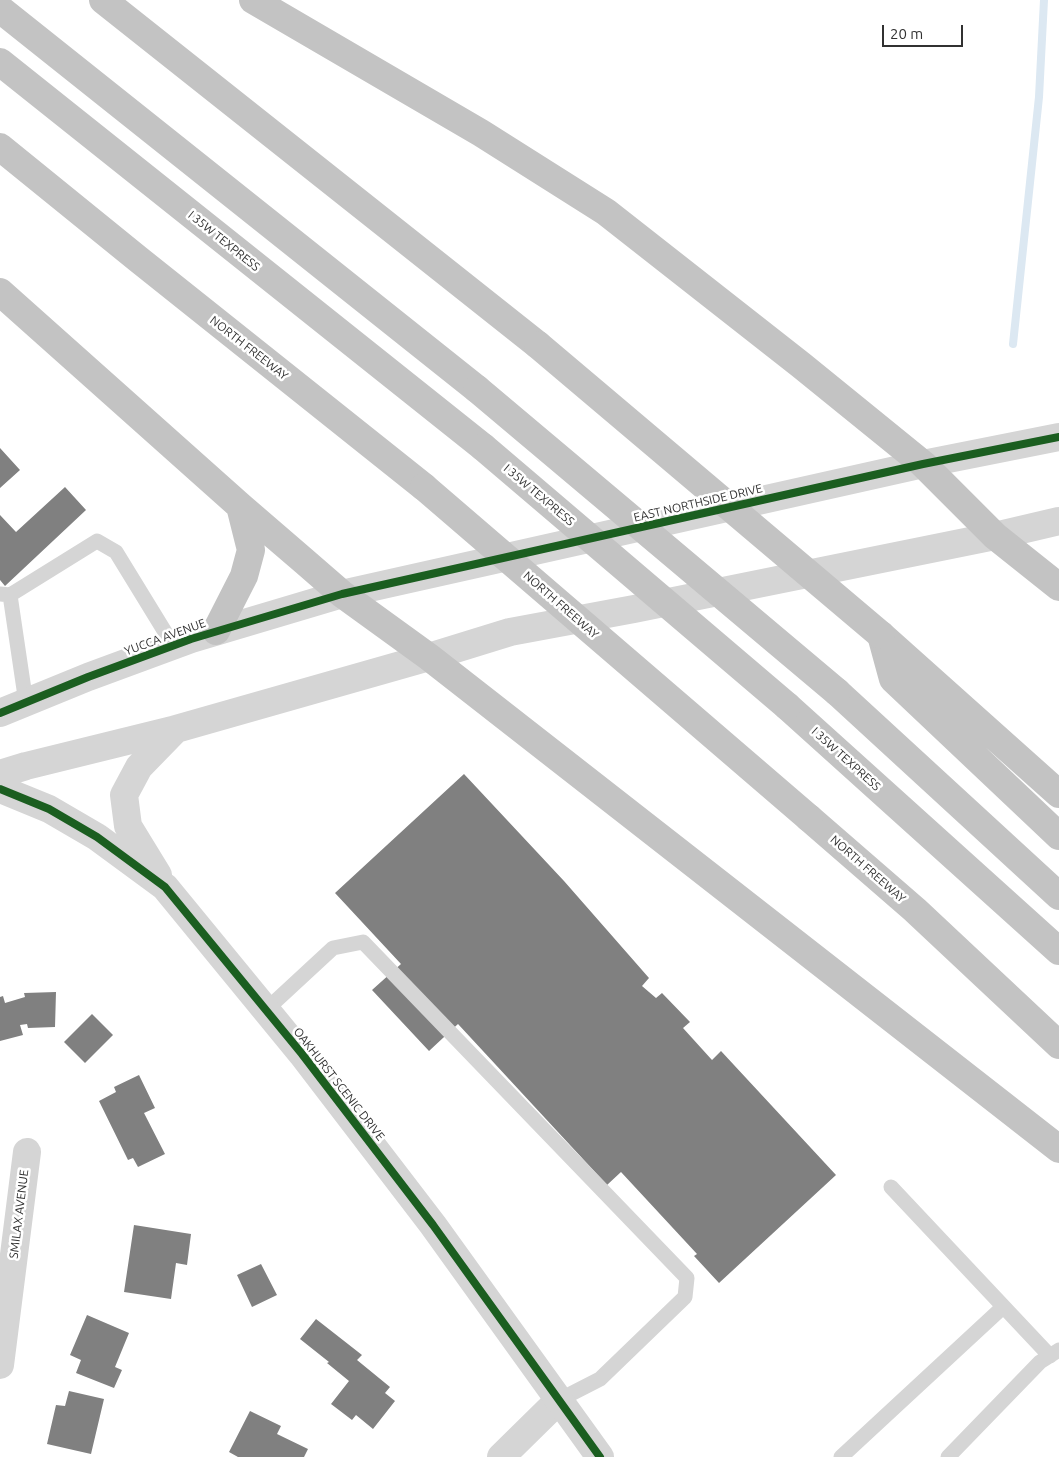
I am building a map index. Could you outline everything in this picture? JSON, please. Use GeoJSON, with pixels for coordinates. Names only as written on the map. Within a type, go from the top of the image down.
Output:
{"type":"FeatureCollection","features":[{"type":"Feature","properties":{"kind":"highway"},"geometry":{"type":"LineString","coordinates":[[103,0],[538,345],[882,635],[1059,794]]}},
{"type":"Feature","properties":{"kind":"highway"},"geometry":{"type":"LineString","coordinates":[[253,0],[481,133],[606,212],[801,365],[923,464],[995,536],[1059,587]]}},
{"type":"Feature","properties":{"kind":"highway"},"geometry":{"type":"LineString","coordinates":[[0,9],[477,389],[837,692],[1059,896]]}},
{"type":"Feature","properties":{"kind":"highway","name":"I 35W TEXPRESS"},"geometry":{"type":"LineString","coordinates":[[0,62],[483,448],[787,706],[1059,951]]}},
{"type":"Feature","properties":{"kind":"highway","name":"NORTH FREEWAY"},"geometry":{"type":"LineString","coordinates":[[0,147],[424,487],[915,910],[1059,1045]]}},
{"type":"Feature","properties":{"kind":"highway"},"geometry":{"type":"LineString","coordinates":[[0,292],[240,506],[342,594],[429,657],[1059,1148]]}},
{"type":"Feature","properties":{"kind":"highway"},"geometry":{"type":"LineString","coordinates":[[216,631],[244,576],[251,550],[240,506]]}},
{"type":"Feature","properties":{"kind":"highway"},"geometry":{"type":"LineString","coordinates":[[882,635],[893,679],[1059,836]]}},
{"type":"Feature","properties":{"kind":"street","name":"EAST NORTHSIDE DRIVE"},"geometry":{"type":"LineString","coordinates":[[342,594],[923,464],[1059,437]]}},
{"type":"Feature","properties":{"kind":"street"},"geometry":{"type":"LineString","coordinates":[[0,774],[176,729],[510,632],[634,610],[995,536],[1059,521]]}},
{"type":"Feature","properties":{"kind":"street","name":"YUCCA AVENUE"},"geometry":{"type":"LineString","coordinates":[[0,713],[173,645],[342,594]]}},
{"type":"Feature","properties":{"kind":"street"},"geometry":{"type":"LineString","coordinates":[[165,887],[128,826],[124,795],[139,767],[176,729]]}},
{"type":"Feature","properties":{"kind":"street","name":"OAKHURST SCENIC DRIVE"},"geometry":{"type":"LineString","coordinates":[[0,789],[49,809],[89,832],[165,887],[302,1054],[433,1225],[600,1457]]}},
{"type":"Feature","properties":{"kind":"street","name":"SMILAX AVENUE"},"geometry":{"type":"LineString","coordinates":[[0,1366],[26,1152]]}},
{"type":"Feature","properties":{"kind":"street"},"geometry":{"type":"LineString","coordinates":[[501,1457],[559,1400]]}},
{"type":"Feature","properties":{"kind":"lane"},"geometry":{"type":"LineString","coordinates":[[26,703],[5,595],[97,541],[116,552],[173,645]]}},
{"type":"Feature","properties":{"kind":"lane"},"geometry":{"type":"LineString","coordinates":[[266,1010],[333,948],[363,942],[687,1278],[685,1297],[600,1379],[559,1400]]}},
{"type":"Feature","properties":{"kind":"lane"},"geometry":{"type":"LineString","coordinates":[[891,1187],[1003,1307],[1054,1353],[1040,1362],[948,1457]]}},
{"type":"Feature","properties":{"kind":"lane"},"geometry":{"type":"LineString","coordinates":[[840,1457],[1003,1307]]}},
{"type":"Feature","properties":{"kind":"building"},"geometry":{"type":"Polygon","coordinates":[[[0,448],[20,470],[0,488],[0,448]]]}},
{"type":"Feature","properties":{"kind":"building"},"geometry":{"type":"Polygon","coordinates":[[[65,487],[86,510],[5,586],[0,580],[0,515],[16,532],[65,487]]]}},
{"type":"Feature","properties":{"kind":"building"},"geometry":{"type":"Polygon","coordinates":[[[464,774],[564,881],[649,978],[642,986],[656,998],[662,993],[690,1022],[683,1028],[712,1060],[721,1051],[836,1175],[719,1283],[694,1256],[697,1254],[621,1172],[607,1185],[458,1024],[429,1051],[372,990],[401,964],[335,893],[464,774]]]}},
{"type":"Feature","properties":{"kind":"building"},"geometry":{"type":"Polygon","coordinates":[[[56,992],[55,1027],[28,1028],[27,1024],[20,1025],[23,1035],[0,1041],[0,997],[3,996],[5,1003],[25,997],[24,993],[56,992]]]}},
{"type":"Feature","properties":{"kind":"building"},"geometry":{"type":"Polygon","coordinates":[[[92,1014],[113,1035],[85,1063],[64,1042],[92,1014]]]}},
{"type":"Feature","properties":{"kind":"building"},"geometry":{"type":"Polygon","coordinates":[[[139,1075],[155,1108],[144,1113],[165,1154],[138,1167],[133,1158],[128,1160],[99,1101],[116,1092],[114,1087],[139,1075]]]}},
{"type":"Feature","properties":{"kind":"building"},"geometry":{"type":"Polygon","coordinates":[[[134,1225],[191,1234],[187,1265],[176,1263],[171,1299],[124,1292],[134,1225]]]}},
{"type":"Feature","properties":{"kind":"building"},"geometry":{"type":"Polygon","coordinates":[[[261,1264],[277,1295],[252,1307],[237,1275],[261,1264]]]}},
{"type":"Feature","properties":{"kind":"building"},"geometry":{"type":"Polygon","coordinates":[[[87,1315],[129,1333],[115,1367],[122,1370],[114,1388],[76,1373],[81,1360],[70,1355],[87,1315]]]}},
{"type":"Feature","properties":{"kind":"building"},"geometry":{"type":"Polygon","coordinates":[[[316,1319],[362,1355],[357,1360],[390,1387],[385,1393],[395,1401],[373,1429],[356,1415],[352,1420],[331,1404],[349,1381],[300,1339],[316,1319]]]}},
{"type":"Feature","properties":{"kind":"building"},"geometry":{"type":"Polygon","coordinates":[[[69,1391],[104,1399],[91,1454],[47,1444],[56,1405],[65,1406],[69,1391]]]}},
{"type":"Feature","properties":{"kind":"building"},"geometry":{"type":"Polygon","coordinates":[[[250,1411],[281,1426],[277,1434],[308,1449],[304,1457],[238,1457],[229,1452],[250,1411]]]}},
{"type":"Feature","properties":{"kind":"waterway"},"geometry":{"type":"LineString","coordinates":[[1013,344],[1039,97],[1044,0]]}},
{"type":"Feature","properties":{"kind":"cycle path"},"geometry":{"type":"LineString","coordinates":[[0,713],[88,677],[191,639],[342,594],[923,464],[1059,437]]}},
{"type":"Feature","properties":{"kind":"cycle path"},"geometry":{"type":"LineString","coordinates":[[0,789],[49,809],[97,837],[165,887],[302,1054],[433,1225],[600,1457]]}}]}
